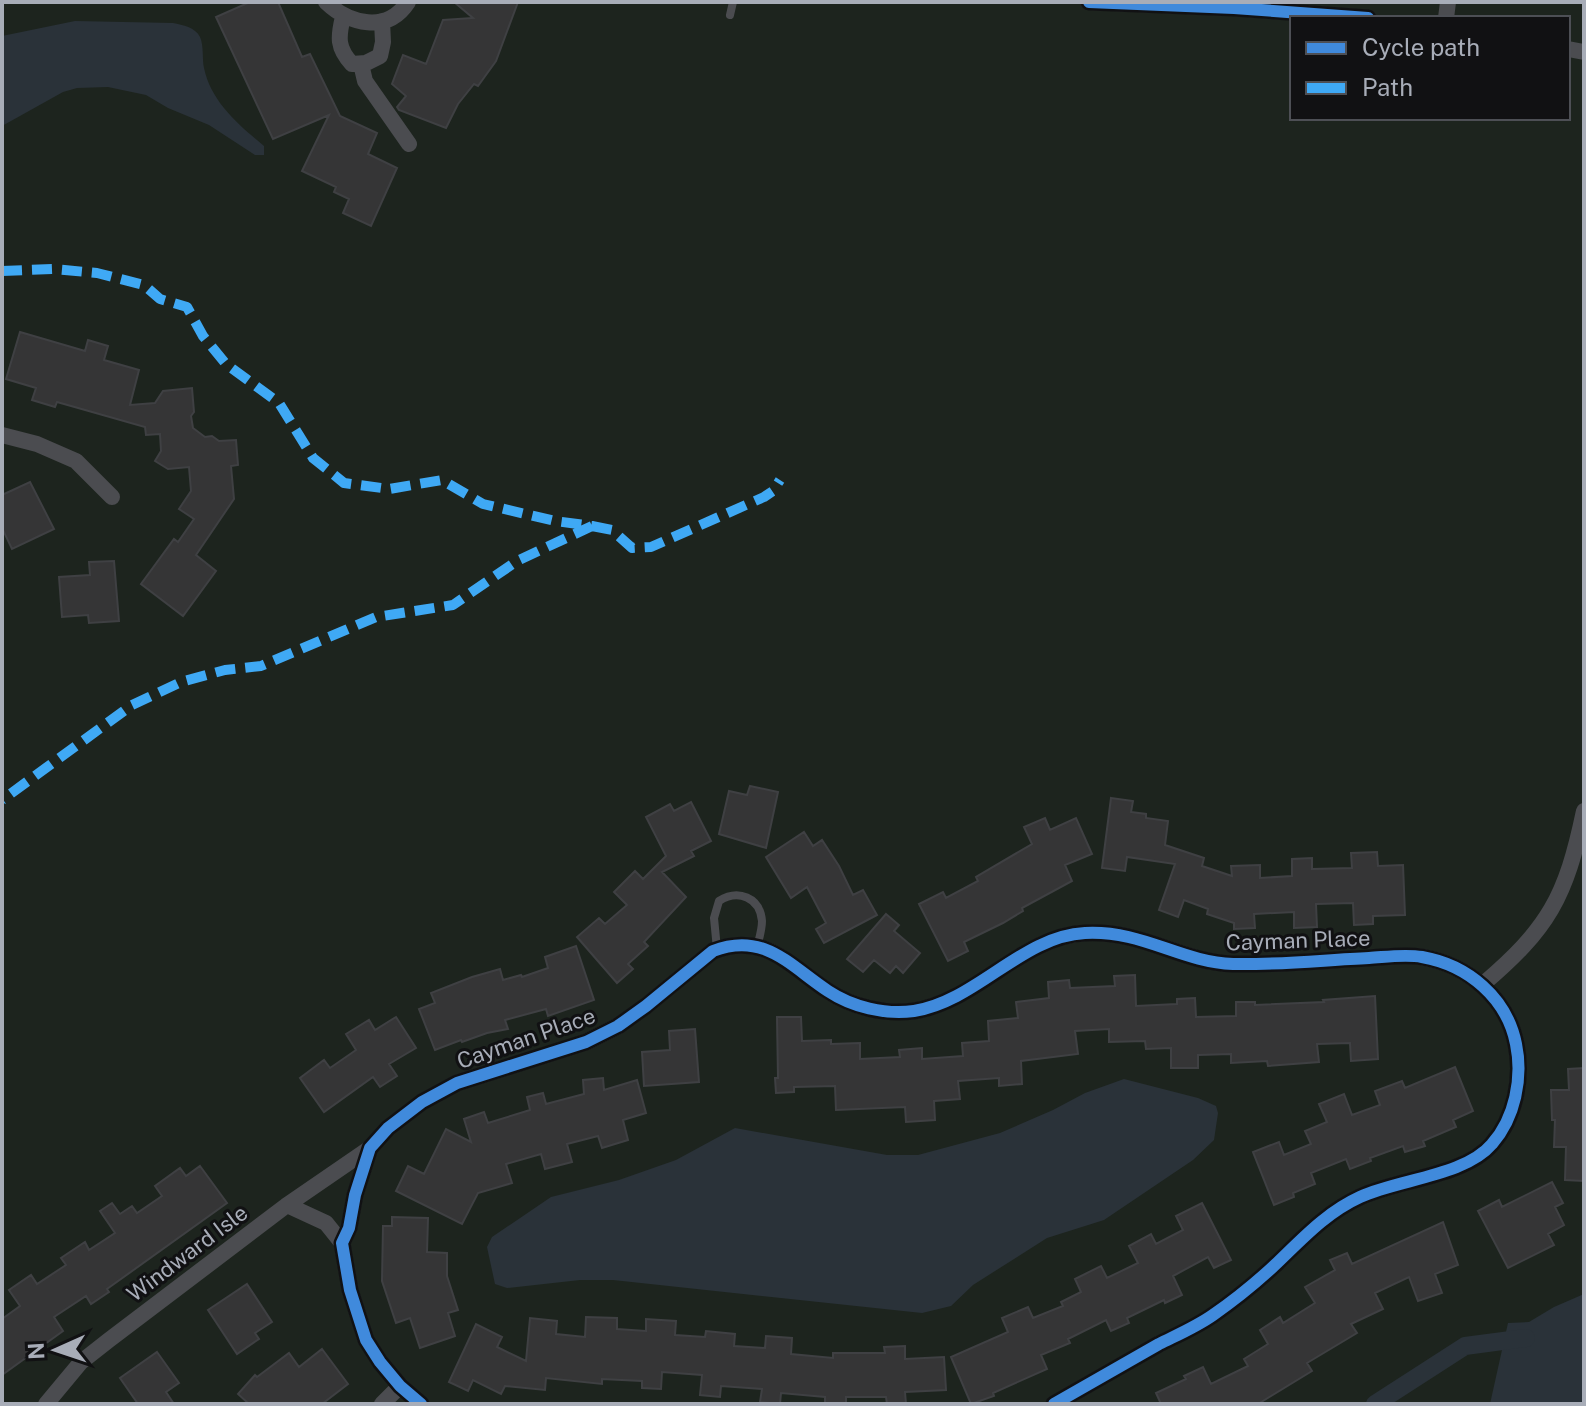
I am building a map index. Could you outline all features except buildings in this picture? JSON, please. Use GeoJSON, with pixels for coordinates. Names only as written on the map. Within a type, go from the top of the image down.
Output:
{"type":"FeatureCollection","features":[{"type":"Feature","properties":{"kind":"street"},"geometry":{"type":"LineString","coordinates":[[326,2],[343,17],[370,23],[382,21],[403,10],[408,2]]}},
{"type":"Feature","properties":{"kind":"street"},"geometry":{"type":"LineString","coordinates":[[1089,2],[1341,16]]}},
{"type":"Feature","properties":{"kind":"street"},"geometry":{"type":"LineString","coordinates":[[343,17],[339,33],[340,51],[352,64],[361,64],[380,56],[382,21]]}},
{"type":"Feature","properties":{"kind":"street"},"geometry":{"type":"LineString","coordinates":[[361,64],[365,81],[409,144]]}},
{"type":"Feature","properties":{"kind":"street"},"geometry":{"type":"LineString","coordinates":[[2,435],[37,444],[76,461],[112,497]]}},
{"type":"Feature","properties":{"kind":"street"},"geometry":{"type":"LineString","coordinates":[[1482,985],[1518,954],[1553,909],[1565,884],[1584,811]]}},
{"type":"Feature","properties":{"kind":"street","name":"Cayman Place"},"geometry":{"type":"LineString","coordinates":[[421,1404],[400,1386],[366,1340],[350,1290],[342,1243],[349,1228],[355,1195],[370,1148],[388,1128],[422,1102],[457,1083],[586,1042],[618,1026],[718,950],[737,945],[757,947],[787,958],[824,989],[848,1002],[889,1012],[916,1011],[943,1004],[1048,942],[1085,933],[1139,938],[1187,956],[1235,964],[1415,956],[1452,966],[1482,985],[1507,1016],[1516,1041],[1518,1069],[1511,1113],[1500,1134],[1484,1153],[1449,1171],[1407,1180],[1354,1200],[1297,1241],[1247,1290],[1209,1318],[1054,1404]]}},
{"type":"Feature","properties":{"kind":"street","name":"Windward Isle"},"geometry":{"type":"LineString","coordinates":[[46,1404],[90,1355],[287,1205],[370,1148]]}},
{"type":"Feature","properties":{"kind":"street"},"geometry":{"type":"LineString","coordinates":[[287,1205],[326,1223],[342,1243]]}},
{"type":"Feature","properties":{"kind":"street"},"geometry":{"type":"LineString","coordinates":[[382,1404],[400,1386]]}},
{"type":"Feature","properties":{"kind":"lane"},"geometry":{"type":"LineString","coordinates":[[730,15],[733,2]]}},
{"type":"Feature","properties":{"kind":"lane"},"geometry":{"type":"LineString","coordinates":[[718,950],[714,918],[719,901],[729,895],[742,895],[754,901],[760,912],[762,925],[757,947]]}},
{"type":"Feature","properties":{"kind":"shaded area"},"geometry":{"type":"Polygon","coordinates":[[[2,2],[1584,2],[1584,1404],[2,1404],[2,2]]]}},
{"type":"Feature","properties":{"kind":"shaded area"},"geometry":{"type":"Polygon","coordinates":[[[75,21],[173,23],[195,31],[200,37],[204,68],[213,92],[236,121],[264,146],[264,155],[255,155],[209,125],[146,95],[108,87],[77,88],[63,92],[2,126],[2,36],[75,21]]]}},
{"type":"Feature","properties":{"kind":"shaded area"},"geometry":{"type":"Polygon","coordinates":[[[1124,1079],[1198,1098],[1216,1106],[1218,1113],[1214,1140],[1193,1160],[1104,1220],[1047,1238],[973,1285],[951,1306],[922,1313],[613,1280],[580,1280],[507,1288],[495,1284],[487,1247],[492,1237],[551,1197],[619,1180],[676,1160],[735,1128],[887,1155],[918,1155],[1000,1133],[1085,1093],[1124,1079]]]}},
{"type":"Feature","properties":{"kind":"shaded area"},"geometry":{"type":"Polygon","coordinates":[[[1584,1294],[1584,1404],[1490,1404],[1508,1323],[1529,1322],[1584,1294]]]}},
{"type":"Feature","properties":{"kind":"waterway"},"geometry":{"type":"LineString","coordinates":[[1375,1404],[1465,1346],[1526,1338]]}},
{"type":"Feature","properties":{"kind":"marked path"},"geometry":{"type":"LineString","coordinates":[[2,271],[53,269],[97,273],[144,285],[160,299],[187,307],[203,336],[226,364],[279,403],[313,458],[344,483],[389,489],[442,480],[483,504],[555,521],[592,526],[517,561],[453,605],[376,617],[261,666],[225,670],[181,682],[132,705],[2,800]]}},
{"type":"Feature","properties":{"kind":"marked path"},"geometry":{"type":"LineString","coordinates":[[592,526],[612,530],[632,548],[651,547],[764,497],[773,491],[780,480]]}},
{"type":"Feature","properties":{"kind":"cycle path"},"geometry":{"type":"LineString","coordinates":[[1089,2],[1341,16]]}},
{"type":"Feature","properties":{"kind":"cycle path"},"geometry":{"type":"LineString","coordinates":[[421,1404],[400,1386],[366,1340],[350,1290],[342,1243],[349,1228],[355,1195],[370,1148],[388,1128],[422,1102],[457,1083],[586,1042],[618,1026],[713,951],[747,945],[762,948],[788,962],[837,997],[892,1012],[937,1005],[1041,945],[1085,933],[1125,936],[1196,958],[1233,964],[1422,957],[1455,968],[1483,986],[1504,1012],[1518,1057],[1518,1084],[1512,1110],[1492,1144],[1480,1155],[1449,1170],[1376,1191],[1348,1203],[1316,1226],[1262,1277],[1213,1315],[1054,1404]]}}]}
